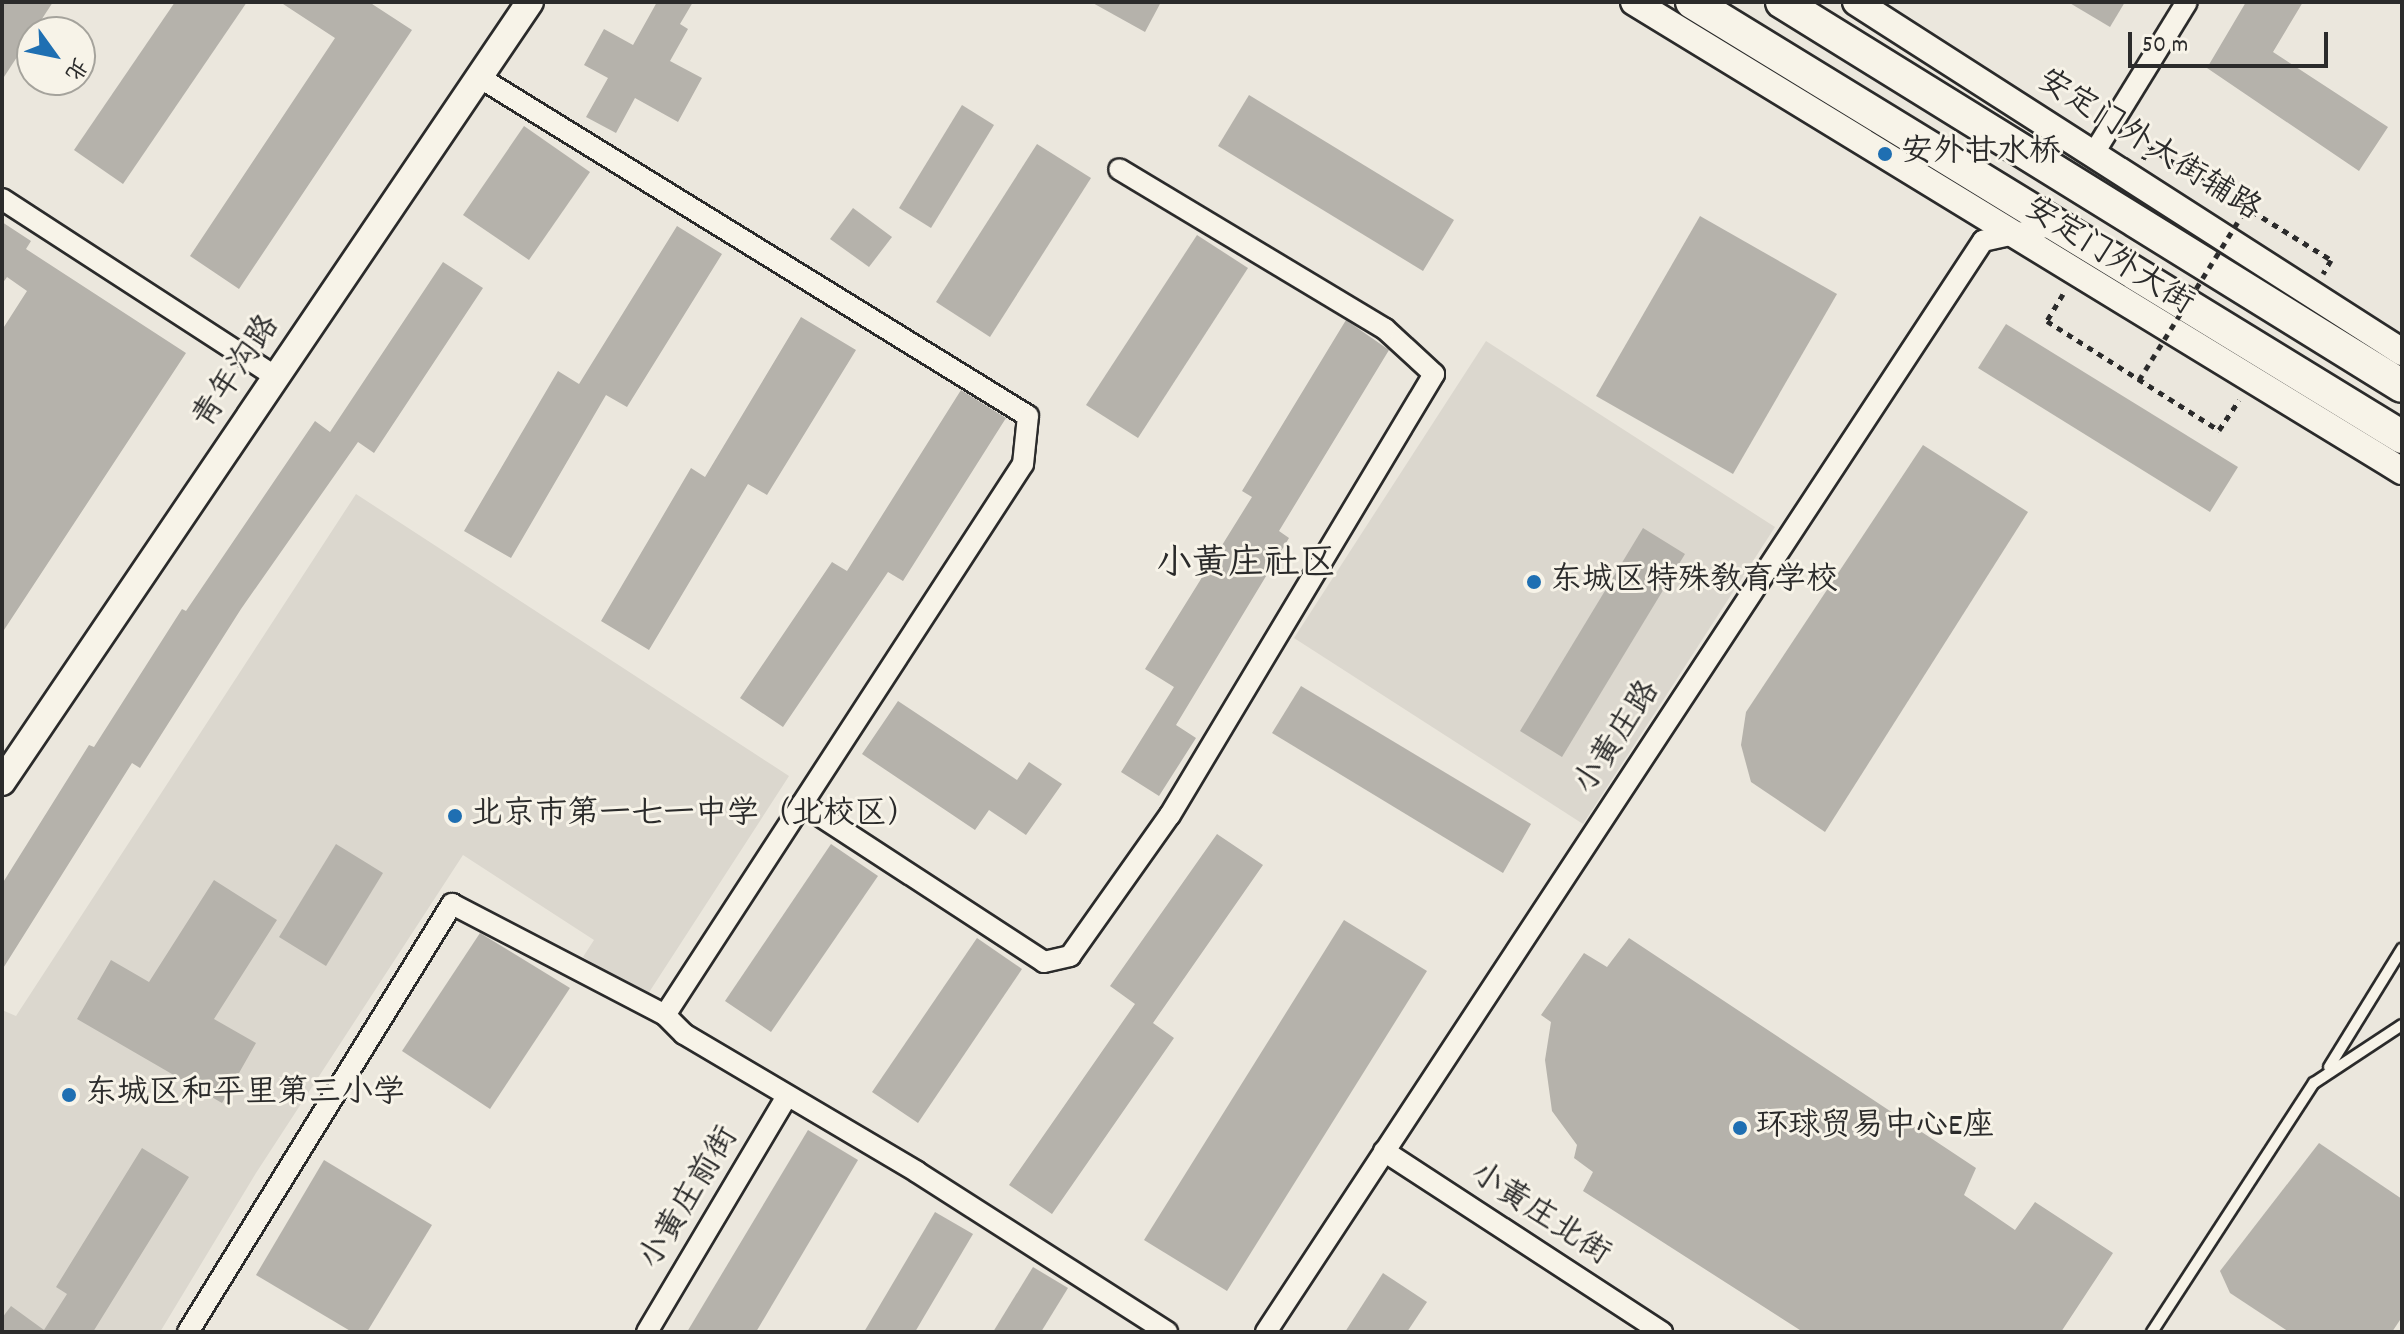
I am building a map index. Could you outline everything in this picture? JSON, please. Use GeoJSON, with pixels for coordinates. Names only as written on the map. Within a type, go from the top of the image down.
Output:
{"type":"FeatureCollection","features":[{"type":"Feature","properties":{"kind":"main road","name":"安定门外大街"},"geometry":{"type":"LineString","coordinates":[[1692,2],[2402,437]]}},
{"type":"Feature","properties":{"kind":"main road","name":"安定门外大街"},"geometry":{"type":"LineString","coordinates":[[1782,2],[2402,386]]}},
{"type":"Feature","properties":{"kind":"street","name":"青年沟路"},"geometry":{"type":"LineString","coordinates":[[2,782],[530,2]]}},
{"type":"Feature","properties":{"kind":"street"},"geometry":{"type":"LineString","coordinates":[[1634,2],[2019,233],[2402,471]]}},
{"type":"Feature","properties":{"kind":"street","name":"安定门外大街辅路"},"geometry":{"type":"LineString","coordinates":[[1856,2],[2402,352]]}},
{"type":"Feature","properties":{"kind":"street"},"geometry":{"type":"LineString","coordinates":[[2074,185],[2187,2]]}},
{"type":"Feature","properties":{"kind":"street"},"geometry":{"type":"LineString","coordinates":[[479,77],[1028,416],[1023,464],[665,1015]]}},
{"type":"Feature","properties":{"kind":"street"},"geometry":{"type":"LineString","coordinates":[[802,804],[1044,962],[1070,956],[1170,815],[1434,374],[1385,329],[1119,169]]}},
{"type":"Feature","properties":{"kind":"street"},"geometry":{"type":"LineString","coordinates":[[2,199],[276,377]]}},
{"type":"Feature","properties":{"kind":"street","name":"小黄庄路"},"geometry":{"type":"LineString","coordinates":[[1266,1332],[1983,241],[2055,225]]}},
{"type":"Feature","properties":{"kind":"street"},"geometry":{"type":"LineString","coordinates":[[188,1332],[452,904],[665,1015],[684,1034],[917,1172],[1167,1332]]}},
{"type":"Feature","properties":{"kind":"street","name":"小黄庄前街"},"geometry":{"type":"LineString","coordinates":[[647,1332],[787,1096]]}},
{"type":"Feature","properties":{"kind":"street","name":"小黄庄北街"},"geometry":{"type":"LineString","coordinates":[[1384,1151],[1662,1332]]}},
{"type":"Feature","properties":{"kind":"lane"},"geometry":{"type":"LineString","coordinates":[[2152,1332],[2314,1083],[2326,1071],[2402,949]]}},
{"type":"Feature","properties":{"kind":"lane"},"geometry":{"type":"LineString","coordinates":[[2326,1071],[2402,1025]]}},
{"type":"Feature","properties":{"kind":"path"},"geometry":{"type":"LineString","coordinates":[[2150,148],[2331,260]]}},
{"type":"Feature","properties":{"kind":"path"},"geometry":{"type":"LineString","coordinates":[[2139,380],[2246,209]]}},
{"type":"Feature","properties":{"kind":"path"},"geometry":{"type":"LineString","coordinates":[[2047,321],[2219,430],[2253,378]]}},
{"type":"Feature","properties":{"kind":"shaded area","name":"东城区特殊教育学校"},"geometry":{"type":"Polygon","coordinates":[[[1486,341],[1775,527],[1583,824],[1294,638],[1486,341]]]}},
{"type":"Feature","properties":{"kind":"shaded area","name":"北京市第一七一中学（北校区）"},"geometry":{"type":"Polygon","coordinates":[[[356,494],[789,776],[646,997],[583,957],[594,940],[463,855],[256,1173],[160,1332],[2,1332],[2,1010],[16,1016],[356,494]]]}},
{"type":"Feature","properties":{"kind":"building"},"geometry":{"type":"Polygon","coordinates":[[[2,2],[53,2],[44,16],[16,16],[16,59],[2,80],[2,2]]]}},
{"type":"Feature","properties":{"kind":"building"},"geometry":{"type":"Polygon","coordinates":[[[175,2],[247,2],[123,184],[74,150],[175,2]]]}},
{"type":"Feature","properties":{"kind":"building"},"geometry":{"type":"Polygon","coordinates":[[[280,2],[369,2],[412,30],[239,289],[190,256],[335,38],[280,2]]]}},
{"type":"Feature","properties":{"kind":"building"},"geometry":{"type":"Polygon","coordinates":[[[657,2],[693,2],[680,24],[688,29],[670,61],[702,78],[678,122],[635,98],[616,133],[586,117],[608,78],[584,65],[604,29],[633,45],[657,2]]]}},
{"type":"Feature","properties":{"kind":"building"},"geometry":{"type":"Polygon","coordinates":[[[1091,2],[1161,2],[1145,32],[1091,2]]]}},
{"type":"Feature","properties":{"kind":"building"},"geometry":{"type":"Polygon","coordinates":[[[2068,2],[2125,2],[2110,27],[2068,2]]]}},
{"type":"Feature","properties":{"kind":"building"},"geometry":{"type":"Polygon","coordinates":[[[2246,2],[2303,2],[2273,52],[2388,127],[2359,171],[2207,68],[2246,2]]]}},
{"type":"Feature","properties":{"kind":"building"},"geometry":{"type":"Polygon","coordinates":[[[1249,95],[1454,220],[1423,271],[1218,146],[1249,95]]]}},
{"type":"Feature","properties":{"kind":"building"},"geometry":{"type":"Polygon","coordinates":[[[962,105],[994,125],[931,228],[899,208],[962,105]]]}},
{"type":"Feature","properties":{"kind":"building"},"geometry":{"type":"Polygon","coordinates":[[[524,126],[590,172],[529,260],[463,215],[524,126]]]}},
{"type":"Feature","properties":{"kind":"building"},"geometry":{"type":"Polygon","coordinates":[[[1037,144],[1091,178],[990,337],[936,302],[1037,144]]]}},
{"type":"Feature","properties":{"kind":"building"},"geometry":{"type":"Polygon","coordinates":[[[853,208],[892,237],[869,267],[830,239],[853,208]]]}},
{"type":"Feature","properties":{"kind":"building"},"geometry":{"type":"Polygon","coordinates":[[[1700,216],[1837,294],[1733,474],[1596,396],[1700,216]]]}},
{"type":"Feature","properties":{"kind":"building"},"geometry":{"type":"Polygon","coordinates":[[[2,222],[31,241],[26,249],[186,353],[2,633],[2,330],[27,291],[7,277],[2,284],[2,222]]]}},
{"type":"Feature","properties":{"kind":"building"},"geometry":{"type":"Polygon","coordinates":[[[677,226],[722,254],[627,407],[606,395],[511,558],[464,531],[558,371],[579,384],[677,226]]]}},
{"type":"Feature","properties":{"kind":"building"},"geometry":{"type":"Polygon","coordinates":[[[1197,235],[1248,268],[1138,438],[1086,405],[1197,235]]]}},
{"type":"Feature","properties":{"kind":"building"},"geometry":{"type":"Polygon","coordinates":[[[443,262],[483,288],[374,453],[358,442],[241,609],[140,768],[132,763],[2,970],[2,884],[89,745],[94,747],[182,609],[186,611],[315,421],[330,432],[443,262]]]}},
{"type":"Feature","properties":{"kind":"building"},"geometry":{"type":"Polygon","coordinates":[[[801,317],[856,350],[767,495],[748,484],[649,650],[601,621],[691,468],[705,477],[801,317]]]}},
{"type":"Feature","properties":{"kind":"building"},"geometry":{"type":"Polygon","coordinates":[[[1346,320],[1389,350],[1279,531],[1289,538],[1176,725],[1196,738],[1159,796],[1121,772],[1174,687],[1145,669],[1252,497],[1242,491],[1346,320]]]}},
{"type":"Feature","properties":{"kind":"building"},"geometry":{"type":"Polygon","coordinates":[[[2006,324],[2238,467],[2210,512],[1978,368],[2006,324]]]}},
{"type":"Feature","properties":{"kind":"building"},"geometry":{"type":"Polygon","coordinates":[[[961,390],[1006,418],[903,581],[888,572],[783,727],[740,698],[832,562],[847,571],[961,390]]]}},
{"type":"Feature","properties":{"kind":"building"},"geometry":{"type":"Polygon","coordinates":[[[1923,445],[2028,512],[1825,832],[1751,782],[1741,745],[1746,712],[1923,445]]]}},
{"type":"Feature","properties":{"kind":"building"},"geometry":{"type":"Polygon","coordinates":[[[1643,528],[1685,554],[1562,757],[1520,731],[1643,528]]]}},
{"type":"Feature","properties":{"kind":"building"},"geometry":{"type":"Polygon","coordinates":[[[1301,686],[1531,824],[1503,873],[1272,733],[1301,686]]]}},
{"type":"Feature","properties":{"kind":"building"},"geometry":{"type":"Polygon","coordinates":[[[898,701],[1017,780],[1029,762],[1062,784],[1026,835],[989,810],[975,830],[862,754],[898,701]]]}},
{"type":"Feature","properties":{"kind":"building"},"geometry":{"type":"Polygon","coordinates":[[[1217,834],[1263,865],[1153,1023],[1174,1038],[1052,1214],[1009,1185],[1135,1004],[1110,986],[1217,834]]]}},
{"type":"Feature","properties":{"kind":"building"},"geometry":{"type":"Polygon","coordinates":[[[336,844],[383,873],[326,966],[279,937],[336,844]]]}},
{"type":"Feature","properties":{"kind":"building"},"geometry":{"type":"Polygon","coordinates":[[[831,844],[878,876],[771,1032],[725,1001],[831,844]]]}},
{"type":"Feature","properties":{"kind":"building"},"geometry":{"type":"Polygon","coordinates":[[[214,880],[277,920],[214,1019],[256,1043],[222,1103],[77,1019],[111,960],[149,982],[214,880]]]}},
{"type":"Feature","properties":{"kind":"building"},"geometry":{"type":"Polygon","coordinates":[[[1344,920],[1427,971],[1227,1291],[1144,1240],[1344,920]]]}},
{"type":"Feature","properties":{"kind":"building"},"geometry":{"type":"Polygon","coordinates":[[[480,933],[570,988],[490,1109],[402,1051],[480,933]]]}},
{"type":"Feature","properties":{"kind":"building"},"geometry":{"type":"Polygon","coordinates":[[[977,938],[1022,969],[918,1123],[872,1092],[977,938]]]}},
{"type":"Feature","properties":{"kind":"building","name":"环球贸易中心E座"},"geometry":{"type":"Polygon","coordinates":[[[1629,938],[1976,1168],[1964,1195],[2015,1230],[2035,1202],[2113,1253],[2061,1332],[1803,1332],[1583,1191],[1593,1172],[1574,1158],[1577,1145],[1552,1111],[1545,1060],[1551,1022],[1541,1015],[1584,953],[1607,967],[1629,938]]]}},
{"type":"Feature","properties":{"kind":"building"},"geometry":{"type":"Polygon","coordinates":[[[808,1130],[858,1160],[756,1332],[687,1332],[808,1130]]]}},
{"type":"Feature","properties":{"kind":"building"},"geometry":{"type":"Polygon","coordinates":[[[2319,1143],[2402,1199],[2402,1317],[2392,1332],[2289,1332],[2230,1293],[2220,1271],[2319,1143]]]}},
{"type":"Feature","properties":{"kind":"building"},"geometry":{"type":"Polygon","coordinates":[[[142,1148],[189,1177],[93,1332],[2,1332],[2,1318],[11,1306],[44,1330],[67,1294],[56,1287],[142,1148]]]}},
{"type":"Feature","properties":{"kind":"building"},"geometry":{"type":"Polygon","coordinates":[[[324,1160],[432,1225],[367,1332],[352,1332],[256,1275],[324,1160]]]}},
{"type":"Feature","properties":{"kind":"building"},"geometry":{"type":"Polygon","coordinates":[[[935,1212],[973,1234],[915,1332],[864,1332],[935,1212]]]}},
{"type":"Feature","properties":{"kind":"building"},"geometry":{"type":"Polygon","coordinates":[[[1033,1267],[1068,1288],[1041,1332],[993,1332],[1033,1267]]]}},
{"type":"Feature","properties":{"kind":"building"},"geometry":{"type":"Polygon","coordinates":[[[1383,1273],[1427,1302],[1407,1332],[1345,1332],[1383,1273]]]}},
{"type":"Feature","properties":{"kind":"place","name":"安外甘水桥"},"geometry":{"type":"Point","coordinates":[1885,154]}},
{"type":"Feature","properties":{"kind":"place","name":"东城区特殊教育学校"},"geometry":{"type":"Point","coordinates":[1534,582]}},
{"type":"Feature","properties":{"kind":"place","name":"北京市第一七一中学（北校区）"},"geometry":{"type":"Point","coordinates":[455,816]}},
{"type":"Feature","properties":{"kind":"place","name":"东城区和平里第三小学"},"geometry":{"type":"Point","coordinates":[69,1095]}},
{"type":"Feature","properties":{"kind":"place","name":"环球贸易中心E座"},"geometry":{"type":"Point","coordinates":[1740,1128]}},
{"type":"Feature","properties":{"kind":"district","name":"小黄庄社区"},"geometry":{"type":"Point","coordinates":[1246,567]}}]}
